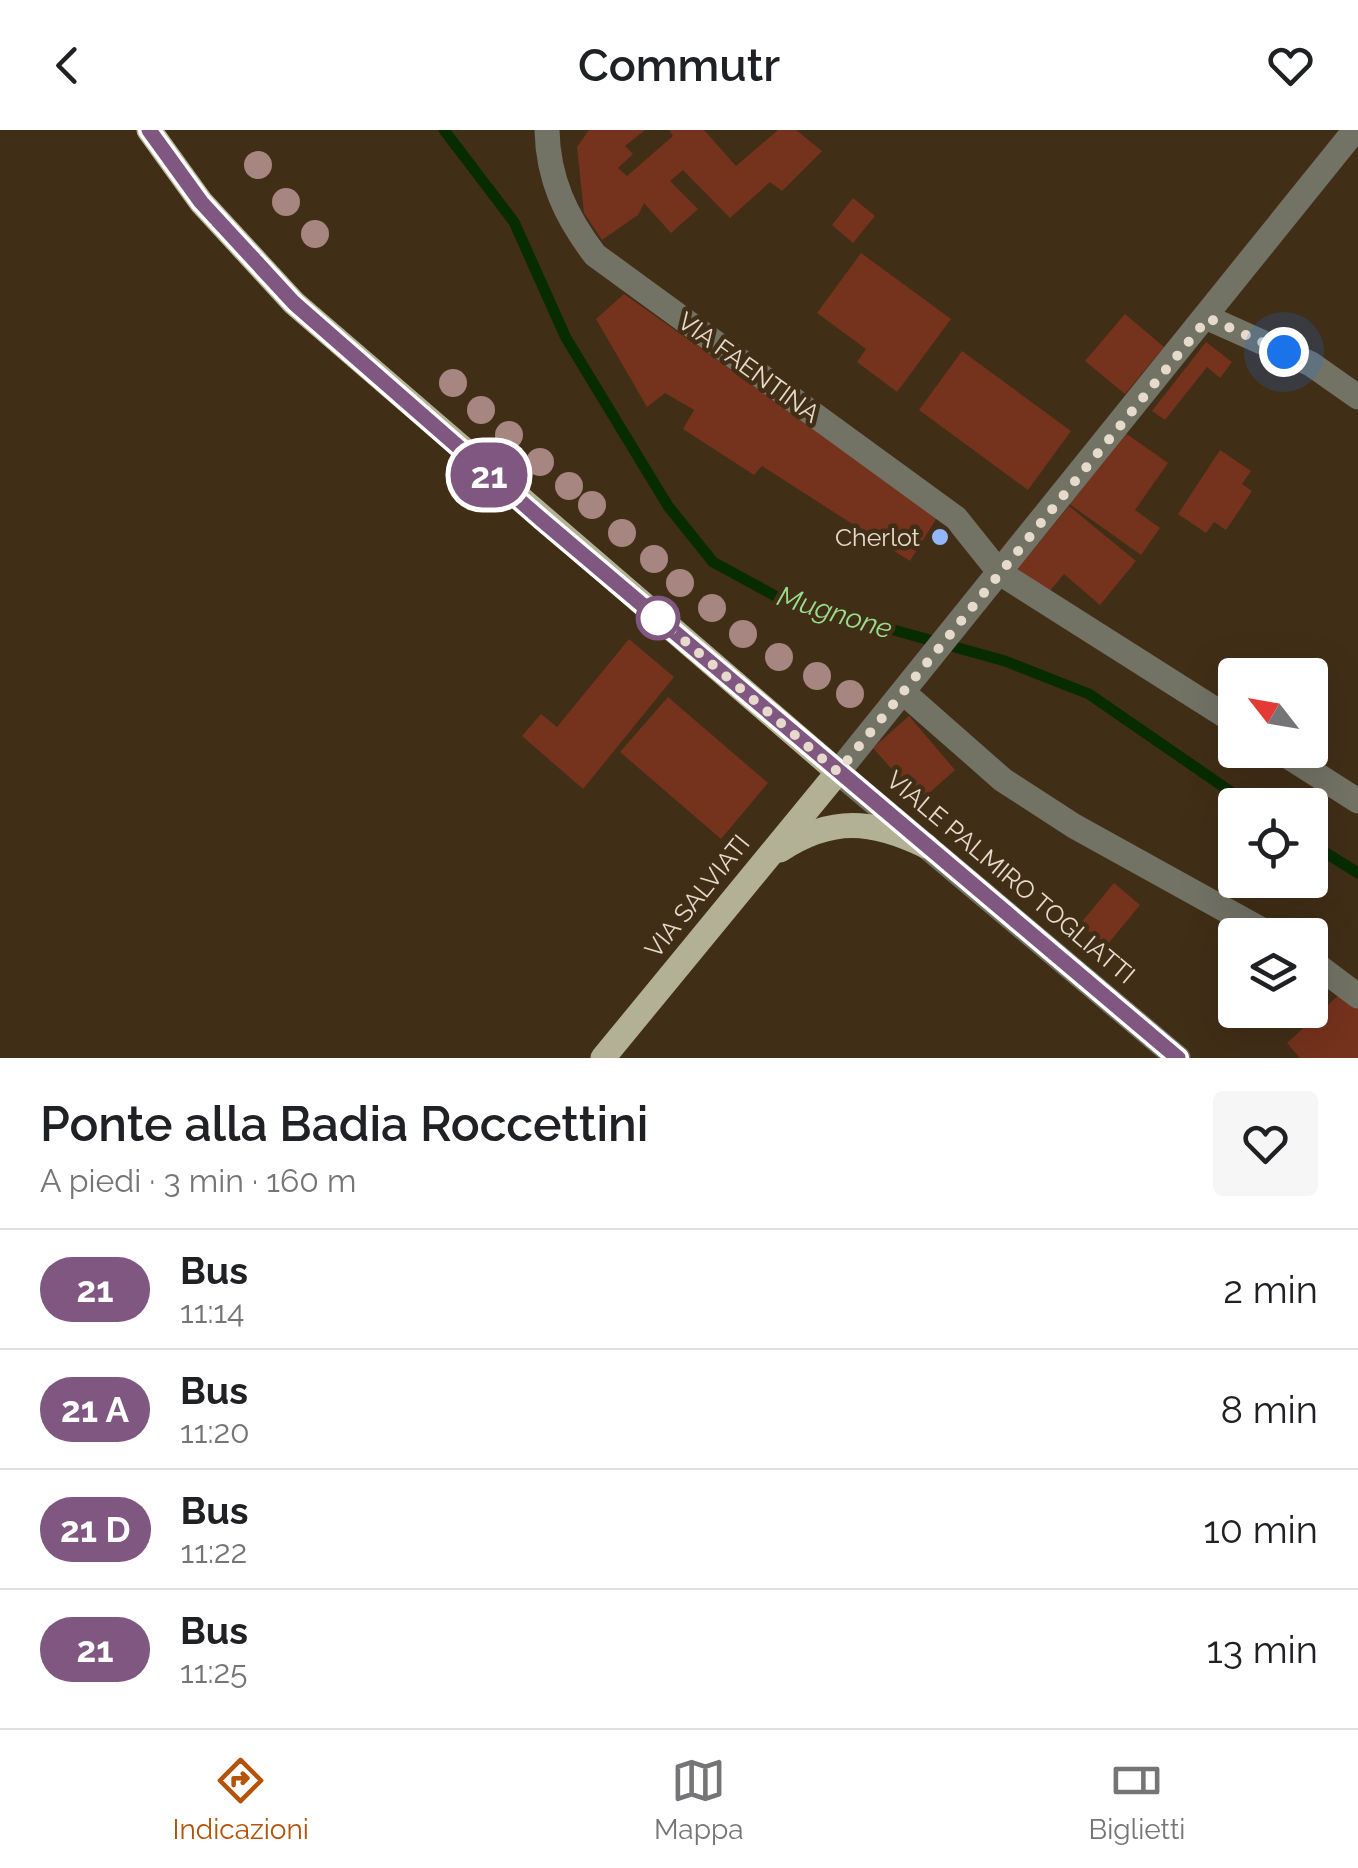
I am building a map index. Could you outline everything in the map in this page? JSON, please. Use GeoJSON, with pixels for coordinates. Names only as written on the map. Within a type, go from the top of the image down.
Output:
{"type":"FeatureCollection","features":[{"type":"Feature","properties":{"kind":"main road","name":"VIALE PALMIRO TOGLIATTI"},"geometry":{"type":"LineString","coordinates":[[149,130],[201,202],[294,303],[838,772]]}},
{"type":"Feature","properties":{"kind":"main road","name":"VIA SALVIATI"},"geometry":{"type":"LineString","coordinates":[[603,1058],[838,772]]}},
{"type":"Feature","properties":{"kind":"main road"},"geometry":{"type":"LineString","coordinates":[[764,862],[784,846],[840,825],[888,828],[926,846]]}},
{"type":"Feature","properties":{"kind":"street","name":"VIA FAENTINA"},"geometry":{"type":"LineString","coordinates":[[547,130],[553,175],[568,218],[595,254],[956,518],[996,577],[1218,712]]}},
{"type":"Feature","properties":{"kind":"street"},"geometry":{"type":"LineString","coordinates":[[838,772],[1208,318],[1355,130]]}},
{"type":"Feature","properties":{"kind":"street"},"geometry":{"type":"LineString","coordinates":[[1208,318],[1312,364],[1358,396]]}},
{"type":"Feature","properties":{"kind":"street"},"geometry":{"type":"LineString","coordinates":[[908,688],[1003,780],[1074,826],[1239,918]]}},
{"type":"Feature","properties":{"kind":"street"},"geometry":{"type":"LineString","coordinates":[[1306,768],[1358,801]]}},
{"type":"Feature","properties":{"kind":"street","name":"VIALE PALMIRO TOGLIATTI"},"geometry":{"type":"LineString","coordinates":[[838,772],[1178,1058]]}},
{"type":"Feature","properties":{"kind":"street"},"geometry":{"type":"LineString","coordinates":[[1328,974],[1358,996]]}},
{"type":"Feature","properties":{"kind":"building"},"geometry":{"type":"Polygon","coordinates":[[[589,130],[645,130],[625,146],[633,154],[618,168],[627,176],[673,136],[669,130],[704,130],[736,166],[778,130],[796,130],[822,151],[782,191],[770,182],[730,218],[683,170],[670,181],[698,209],[671,233],[644,203],[638,215],[602,240],[584,213],[577,147],[589,130]]]}},
{"type":"Feature","properties":{"kind":"building"},"geometry":{"type":"Polygon","coordinates":[[[853,198],[875,216],[853,243],[832,225],[853,198]]]}},
{"type":"Feature","properties":{"kind":"building"},"geometry":{"type":"Polygon","coordinates":[[[861,253],[951,319],[897,392],[857,362],[866,349],[817,313],[861,253]]]}},
{"type":"Feature","properties":{"kind":"building"},"geometry":{"type":"Polygon","coordinates":[[[624,294],[938,516],[910,561],[762,466],[754,475],[683,429],[694,410],[665,393],[647,407],[596,319],[624,294]]]}},
{"type":"Feature","properties":{"kind":"building"},"geometry":{"type":"Polygon","coordinates":[[[1125,314],[1164,347],[1125,394],[1085,361],[1125,314]]]}},
{"type":"Feature","properties":{"kind":"building"},"geometry":{"type":"Polygon","coordinates":[[[1206,342],[1232,362],[1220,378],[1207,367],[1165,420],[1152,411],[1206,342]]]}},
{"type":"Feature","properties":{"kind":"building"},"geometry":{"type":"Polygon","coordinates":[[[962,351],[1071,431],[1028,490],[919,410],[962,351]]]}},
{"type":"Feature","properties":{"kind":"building"},"geometry":{"type":"Polygon","coordinates":[[[1121,430],[1168,463],[1135,510],[1160,528],[1141,555],[1068,503],[1121,430]]]}},
{"type":"Feature","properties":{"kind":"building"},"geometry":{"type":"Polygon","coordinates":[[[1220,450],[1251,471],[1242,484],[1252,491],[1226,530],[1214,522],[1206,533],[1178,514],[1220,450]]]}},
{"type":"Feature","properties":{"kind":"building"},"geometry":{"type":"Polygon","coordinates":[[[1069,506],[1136,561],[1100,605],[1064,574],[1044,598],[1014,573],[1069,506]]]}},
{"type":"Feature","properties":{"kind":"building"},"geometry":{"type":"Polygon","coordinates":[[[629,639],[674,677],[583,789],[522,736],[541,714],[557,727],[629,639]]]}},
{"type":"Feature","properties":{"kind":"building"},"geometry":{"type":"Polygon","coordinates":[[[668,697],[768,783],[721,839],[620,752],[668,697]]]}},
{"type":"Feature","properties":{"kind":"building"},"geometry":{"type":"Polygon","coordinates":[[[909,716],[955,770],[920,801],[873,748],[909,716]]]}},
{"type":"Feature","properties":{"kind":"building"},"geometry":{"type":"Polygon","coordinates":[[[1114,883],[1140,905],[1107,945],[1080,924],[1114,883]]]}},
{"type":"Feature","properties":{"kind":"building"},"geometry":{"type":"Polygon","coordinates":[[[1340,994],[1358,1008],[1358,1058],[1300,1058],[1287,1043],[1303,1028],[1328,1028],[1328,1005],[1340,994]]]}},
{"type":"Feature","properties":{"kind":"waterway","name":"Mugnone"},"geometry":{"type":"LineString","coordinates":[[444,130],[514,222],[566,338],[668,506],[713,562],[779,598],[1005,661],[1089,694],[1225,788]]}},
{"type":"Feature","properties":{"kind":"waterway","name":"Mugnone"},"geometry":{"type":"LineString","coordinates":[[1328,854],[1358,873]]}},
{"type":"Feature","properties":{"kind":"bus line","name":"21"},"geometry":{"type":"LineString","coordinates":[[149,130],[201,202],[294,303],[485,472],[1178,1058]]}},
{"type":"Feature","properties":{"kind":"place","name":"Cherlot"},"geometry":{"type":"Point","coordinates":[940,537]}},
{"type":"Feature","properties":{"kind":"route"},"geometry":{"type":"LineString","coordinates":[[658,618],[838,772],[1208,318],[1284,352]]}}]}
